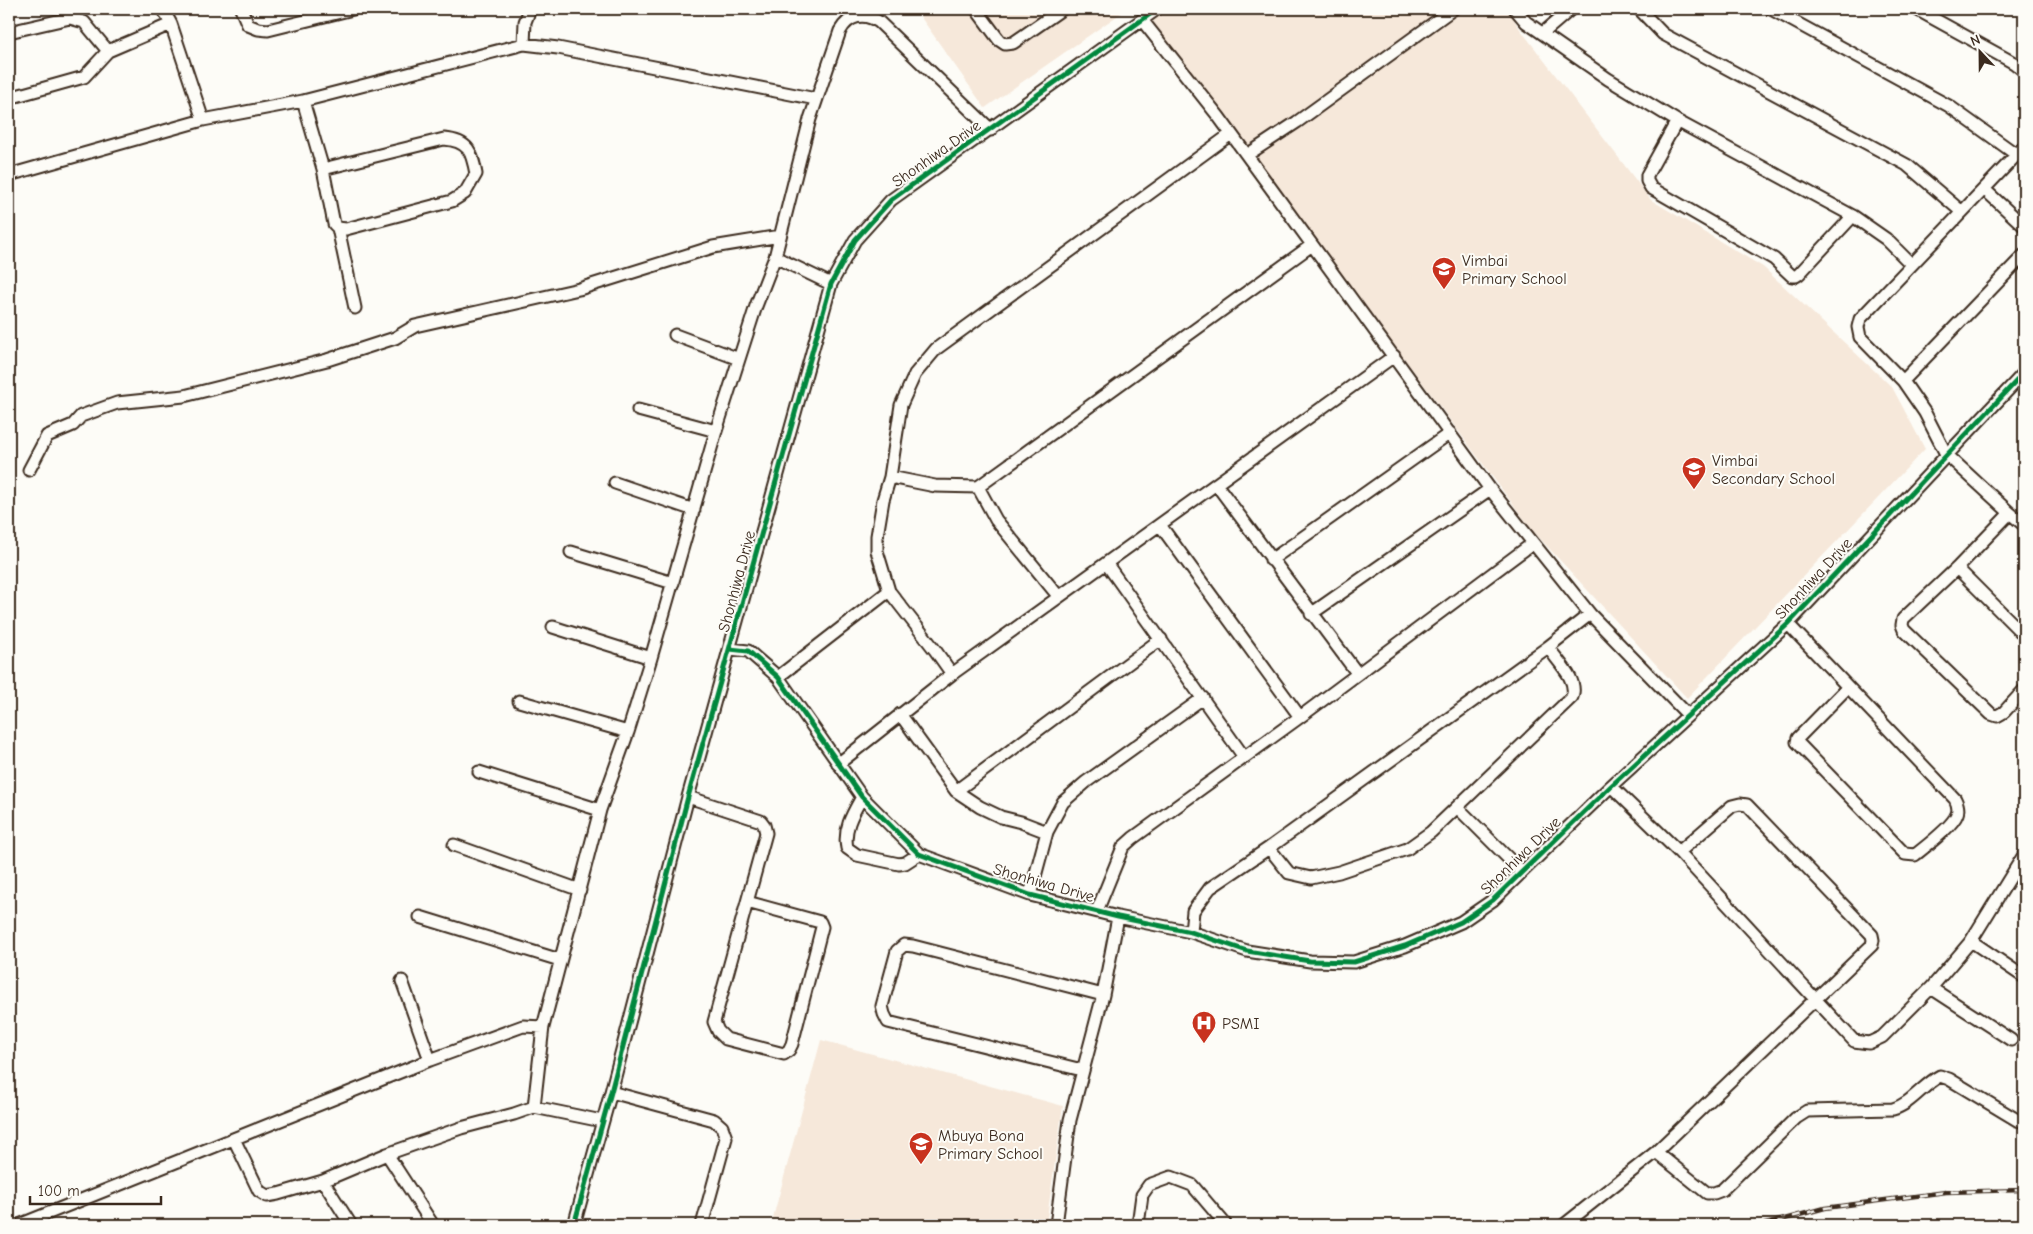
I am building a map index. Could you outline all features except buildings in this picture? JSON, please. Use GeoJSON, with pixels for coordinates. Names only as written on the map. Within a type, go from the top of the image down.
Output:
{"type":"FeatureCollection","features":[{"type":"Feature","properties":{"kind":"street"},"geometry":{"type":"LineString","coordinates":[[162,9],[171,24],[204,120]]}},
{"type":"Feature","properties":{"kind":"street"},"geometry":{"type":"LineString","coordinates":[[241,9],[248,25],[268,30],[353,9]]}},
{"type":"Feature","properties":{"kind":"street"},"geometry":{"type":"LineString","coordinates":[[524,44],[525,22],[530,9]]}},
{"type":"Feature","properties":{"kind":"street"},"geometry":{"type":"LineString","coordinates":[[976,9],[999,40],[1006,44],[1013,43],[1062,9]]}},
{"type":"Feature","properties":{"kind":"street","name":"Shonhiwa Drive"},"geometry":{"type":"LineString","coordinates":[[1157,9],[891,200],[855,240],[831,284],[730,649],[748,651],[778,677],[862,797],[919,854],[1030,895],[1118,917],[1191,932],[1247,951],[1310,961],[1354,962],[1405,946],[1461,922],[1493,900],[1611,786],[1788,624],[2024,373]]}},
{"type":"Feature","properties":{"kind":"street"},"geometry":{"type":"LineString","coordinates":[[1247,155],[1298,122],[1453,9]]}},
{"type":"Feature","properties":{"kind":"street"},"geometry":{"type":"LineString","coordinates":[[1515,9],[1526,22],[1608,79],[1677,121],[1853,216],[1886,239],[1912,264]]}},
{"type":"Feature","properties":{"kind":"street"},"geometry":{"type":"LineString","coordinates":[[1543,33],[1571,9]]}},
{"type":"Feature","properties":{"kind":"street"},"geometry":{"type":"LineString","coordinates":[[1639,9],[1662,34],[1907,165],[1962,212]]}},
{"type":"Feature","properties":{"kind":"street"},"geometry":{"type":"LineString","coordinates":[[1771,9],[1949,106],[2021,151],[1860,319],[1858,327],[1860,337],[1903,381],[1925,413],[1946,454],[2024,525]]}},
{"type":"Feature","properties":{"kind":"street"},"geometry":{"type":"LineString","coordinates":[[1916,9],[2014,63],[2024,72]]}},
{"type":"Feature","properties":{"kind":"street"},"geometry":{"type":"LineString","coordinates":[[534,1107],[543,1027],[600,810],[628,732],[651,658],[716,431],[756,306],[775,257],[816,99],[844,24],[858,12],[879,22],[990,130]]}},
{"type":"Feature","properties":{"kind":"street"},"geometry":{"type":"LineString","coordinates":[[9,32],[70,18],[84,22],[108,51]]}},
{"type":"Feature","properties":{"kind":"street"},"geometry":{"type":"LineString","coordinates":[[1142,20],[1247,155],[1532,544],[1590,614],[1688,715]]}},
{"type":"Feature","properties":{"kind":"street"},"geometry":{"type":"LineString","coordinates":[[9,98],[84,77],[108,51],[171,24]]}},
{"type":"Feature","properties":{"kind":"street"},"geometry":{"type":"LineString","coordinates":[[9,175],[204,120],[304,101],[524,44],[558,48],[816,99]]}},
{"type":"Feature","properties":{"kind":"street"},"geometry":{"type":"LineString","coordinates":[[304,101],[323,169],[334,224],[338,228],[356,308]]}},
{"type":"Feature","properties":{"kind":"street"},"geometry":{"type":"LineString","coordinates":[[1677,121],[1647,175],[1647,181],[1651,188],[1774,259],[1792,276],[1799,274],[1853,216]]}},
{"type":"Feature","properties":{"kind":"street"},"geometry":{"type":"LineString","coordinates":[[952,674],[936,650],[889,591],[877,551],[877,536],[883,500],[890,476],[901,405],[915,374],[936,348],[1231,134]]}},
{"type":"Feature","properties":{"kind":"street"},"geometry":{"type":"LineString","coordinates":[[323,169],[444,139],[458,140],[473,155],[476,174],[465,193],[452,202],[346,229],[338,228]]}},
{"type":"Feature","properties":{"kind":"street"},"geometry":{"type":"LineString","coordinates":[[1984,189],[2024,226]]}},
{"type":"Feature","properties":{"kind":"street"},"geometry":{"type":"LineString","coordinates":[[29,470],[47,436],[73,425],[81,416],[117,403],[184,396],[327,360],[395,338],[415,326],[580,289],[713,247],[780,236]]}},
{"type":"Feature","properties":{"kind":"street"},"geometry":{"type":"LineString","coordinates":[[890,476],[935,486],[978,487],[1312,245]]}},
{"type":"Feature","properties":{"kind":"street"},"geometry":{"type":"LineString","coordinates":[[1903,381],[2024,255]]}},
{"type":"Feature","properties":{"kind":"street"},"geometry":{"type":"LineString","coordinates":[[775,257],[831,284]]}},
{"type":"Feature","properties":{"kind":"street"},"geometry":{"type":"LineString","coordinates":[[676,335],[739,359]]}},
{"type":"Feature","properties":{"kind":"street"},"geometry":{"type":"LineString","coordinates":[[838,764],[952,674],[1394,356]]}},
{"type":"Feature","properties":{"kind":"street"},"geometry":{"type":"LineString","coordinates":[[638,410],[716,431]]}},
{"type":"Feature","properties":{"kind":"street"},"geometry":{"type":"LineString","coordinates":[[1271,560],[1450,433]]}},
{"type":"Feature","properties":{"kind":"street"},"geometry":{"type":"LineString","coordinates":[[615,483],[694,510]]}},
{"type":"Feature","properties":{"kind":"street"},"geometry":{"type":"LineString","coordinates":[[1216,484],[1311,614],[1357,673]]}},
{"type":"Feature","properties":{"kind":"street"},"geometry":{"type":"LineString","coordinates":[[978,487],[996,520],[1059,597]]}},
{"type":"Feature","properties":{"kind":"street"},"geometry":{"type":"LineString","coordinates":[[1311,614],[1490,489]]}},
{"type":"Feature","properties":{"kind":"street"},"geometry":{"type":"LineString","coordinates":[[2010,513],[1958,568],[1903,619],[1902,625],[1904,630],[1991,714],[1997,716],[2004,712],[2024,690]]}},
{"type":"Feature","properties":{"kind":"street"},"geometry":{"type":"LineString","coordinates":[[1160,524],[1300,717]]}},
{"type":"Feature","properties":{"kind":"street"},"geometry":{"type":"LineString","coordinates":[[1097,911],[1123,847],[1132,838],[1300,717],[1532,544]]}},
{"type":"Feature","properties":{"kind":"street"},"geometry":{"type":"LineString","coordinates":[[571,552],[673,583]]}},
{"type":"Feature","properties":{"kind":"street"},"geometry":{"type":"LineString","coordinates":[[1106,563],[1244,757]]}},
{"type":"Feature","properties":{"kind":"street"},"geometry":{"type":"LineString","coordinates":[[1958,568],[2024,635]]}},
{"type":"Feature","properties":{"kind":"street"},"geometry":{"type":"LineString","coordinates":[[778,677],[889,591]]}},
{"type":"Feature","properties":{"kind":"street"},"geometry":{"type":"LineString","coordinates":[[1191,932],[1193,911],[1210,888],[1269,848],[1548,647],[1590,614]]}},
{"type":"Feature","properties":{"kind":"street"},"geometry":{"type":"LineString","coordinates":[[1788,624],[1955,799],[1958,805],[1957,814],[1946,828],[1915,855],[1905,854],[1797,742],[1798,738],[1848,687]]}},
{"type":"Feature","properties":{"kind":"street"},"geometry":{"type":"LineString","coordinates":[[553,627],[651,658]]}},
{"type":"Feature","properties":{"kind":"street"},"geometry":{"type":"LineString","coordinates":[[956,792],[1161,639]]}},
{"type":"Feature","properties":{"kind":"street"},"geometry":{"type":"LineString","coordinates":[[1269,848],[1289,873],[1311,878],[1407,849],[1431,832],[1572,697],[1574,690],[1573,682],[1548,647]]}},
{"type":"Feature","properties":{"kind":"street"},"geometry":{"type":"LineString","coordinates":[[574,1225],[611,1092],[688,797],[730,649]]}},
{"type":"Feature","properties":{"kind":"street"},"geometry":{"type":"LineString","coordinates":[[1030,895],[1047,832],[1063,802],[1080,787],[1203,698]]}},
{"type":"Feature","properties":{"kind":"street"},"geometry":{"type":"LineString","coordinates":[[519,701],[628,732]]}},
{"type":"Feature","properties":{"kind":"street"},"geometry":{"type":"LineString","coordinates":[[900,714],[956,792],[1001,817],[1047,832]]}},
{"type":"Feature","properties":{"kind":"street"},"geometry":{"type":"LineString","coordinates":[[479,772],[600,810]]}},
{"type":"Feature","properties":{"kind":"street"},"geometry":{"type":"LineString","coordinates":[[1611,786],[1679,852],[1854,1040],[1869,1043],[1882,1037],[1931,988],[1971,941],[2024,854]]}},
{"type":"Feature","properties":{"kind":"street"},"geometry":{"type":"LineString","coordinates":[[688,797],[761,821],[764,825],[766,833],[747,902],[714,1022],[718,1031],[726,1039],[784,1054],[792,1044],[822,928],[820,922],[747,902]]}},
{"type":"Feature","properties":{"kind":"street"},"geometry":{"type":"LineString","coordinates":[[862,797],[849,821],[845,840],[847,848],[857,855],[900,864],[919,854]]}},
{"type":"Feature","properties":{"kind":"street"},"geometry":{"type":"LineString","coordinates":[[1564,1225],[1656,1152],[1872,945],[1872,935],[1747,805],[1732,806],[1679,852]]}},
{"type":"Feature","properties":{"kind":"street"},"geometry":{"type":"LineString","coordinates":[[1457,807],[1521,871]]}},
{"type":"Feature","properties":{"kind":"street"},"geometry":{"type":"LineString","coordinates":[[454,845],[580,890]]}},
{"type":"Feature","properties":{"kind":"street"},"geometry":{"type":"LineString","coordinates":[[420,917],[560,960]]}},
{"type":"Feature","properties":{"kind":"street"},"geometry":{"type":"LineString","coordinates":[[1056,1225],[1070,1120],[1103,995],[1118,917]]}},
{"type":"Feature","properties":{"kind":"street"},"geometry":{"type":"LineString","coordinates":[[1971,941],[2023,974]]}},
{"type":"Feature","properties":{"kind":"street"},"geometry":{"type":"LineString","coordinates":[[1082,1070],[888,1022],[882,1006],[897,951],[904,946],[913,946],[1103,995]]}},
{"type":"Feature","properties":{"kind":"street"},"geometry":{"type":"LineString","coordinates":[[402,981],[430,1060]]}},
{"type":"Feature","properties":{"kind":"street"},"geometry":{"type":"LineString","coordinates":[[1931,988],[2011,1040]]}},
{"type":"Feature","properties":{"kind":"street"},"geometry":{"type":"LineString","coordinates":[[20,1225],[430,1060],[523,1026],[543,1027]]}},
{"type":"Feature","properties":{"kind":"street"},"geometry":{"type":"LineString","coordinates":[[1656,1152],[1707,1193],[1714,1193],[1722,1190],[1796,1118],[1807,1111],[1892,1109],[1900,1107],[1932,1080],[1940,1076],[1949,1079],[2017,1120],[2024,1122]]}},
{"type":"Feature","properties":{"kind":"street"},"geometry":{"type":"LineString","coordinates":[[611,1092],[714,1120],[722,1127],[726,1138],[702,1225]]}},
{"type":"Feature","properties":{"kind":"street"},"geometry":{"type":"LineString","coordinates":[[234,1139],[259,1191],[266,1196],[323,1181],[387,1154],[461,1128],[534,1107],[602,1121]]}},
{"type":"Feature","properties":{"kind":"street"},"geometry":{"type":"LineString","coordinates":[[387,1154],[433,1225]]}},
{"type":"Feature","properties":{"kind":"street"},"geometry":{"type":"LineString","coordinates":[[1138,1225],[1142,1195],[1149,1185],[1171,1177],[1192,1185],[1226,1225]]}},
{"type":"Feature","properties":{"kind":"street"},"geometry":{"type":"LineString","coordinates":[[323,1181],[351,1225]]}},
{"type":"Feature","properties":{"kind":"shaded area"},"geometry":{"type":"Polygon","coordinates":[[[915,9],[1127,9],[985,108],[915,9]]]}},
{"type":"Feature","properties":{"kind":"shaded area"},"geometry":{"type":"Polygon","coordinates":[[[1166,9],[1507,9],[1520,29],[1651,200],[1763,267],[1892,387],[1925,449],[1687,698],[1533,531],[1151,20],[1166,9]]]}},
{"type":"Feature","properties":{"kind":"shaded area","name":"Mbuya Bona Primary School"},"geometry":{"type":"Polygon","coordinates":[[[821,1040],[1063,1106],[1046,1225],[771,1225],[821,1040]]]}},
{"type":"Feature","properties":{"kind":"railway"},"geometry":{"type":"LineString","coordinates":[[1762,1225],[1825,1208],[1946,1192],[2024,1190]]}},
{"type":"Feature","properties":{"kind":"cycle path"},"geometry":{"type":"LineString","coordinates":[[574,1225],[611,1092],[688,797],[831,284],[855,240],[891,200],[1157,9]]}},
{"type":"Feature","properties":{"kind":"cycle path"},"geometry":{"type":"LineString","coordinates":[[730,649],[748,651],[778,677],[862,797],[919,854],[1030,895],[1118,917],[1191,932],[1247,951],[1310,961],[1354,962],[1405,946],[1461,922],[1493,900],[1611,786],[1788,624],[2024,373]]}},
{"type":"Feature","properties":{"kind":"place","name":"Vimbai Primary School"},"geometry":{"type":"Point","coordinates":[1444,290]}},
{"type":"Feature","properties":{"kind":"place","name":"Vimbai Secondary School"},"geometry":{"type":"Point","coordinates":[1694,490]}},
{"type":"Feature","properties":{"kind":"place","name":"PSMI"},"geometry":{"type":"Point","coordinates":[1204,1044]}},
{"type":"Feature","properties":{"kind":"place","name":"Mbuya Bona Primary School"},"geometry":{"type":"Point","coordinates":[921,1165]}}]}
